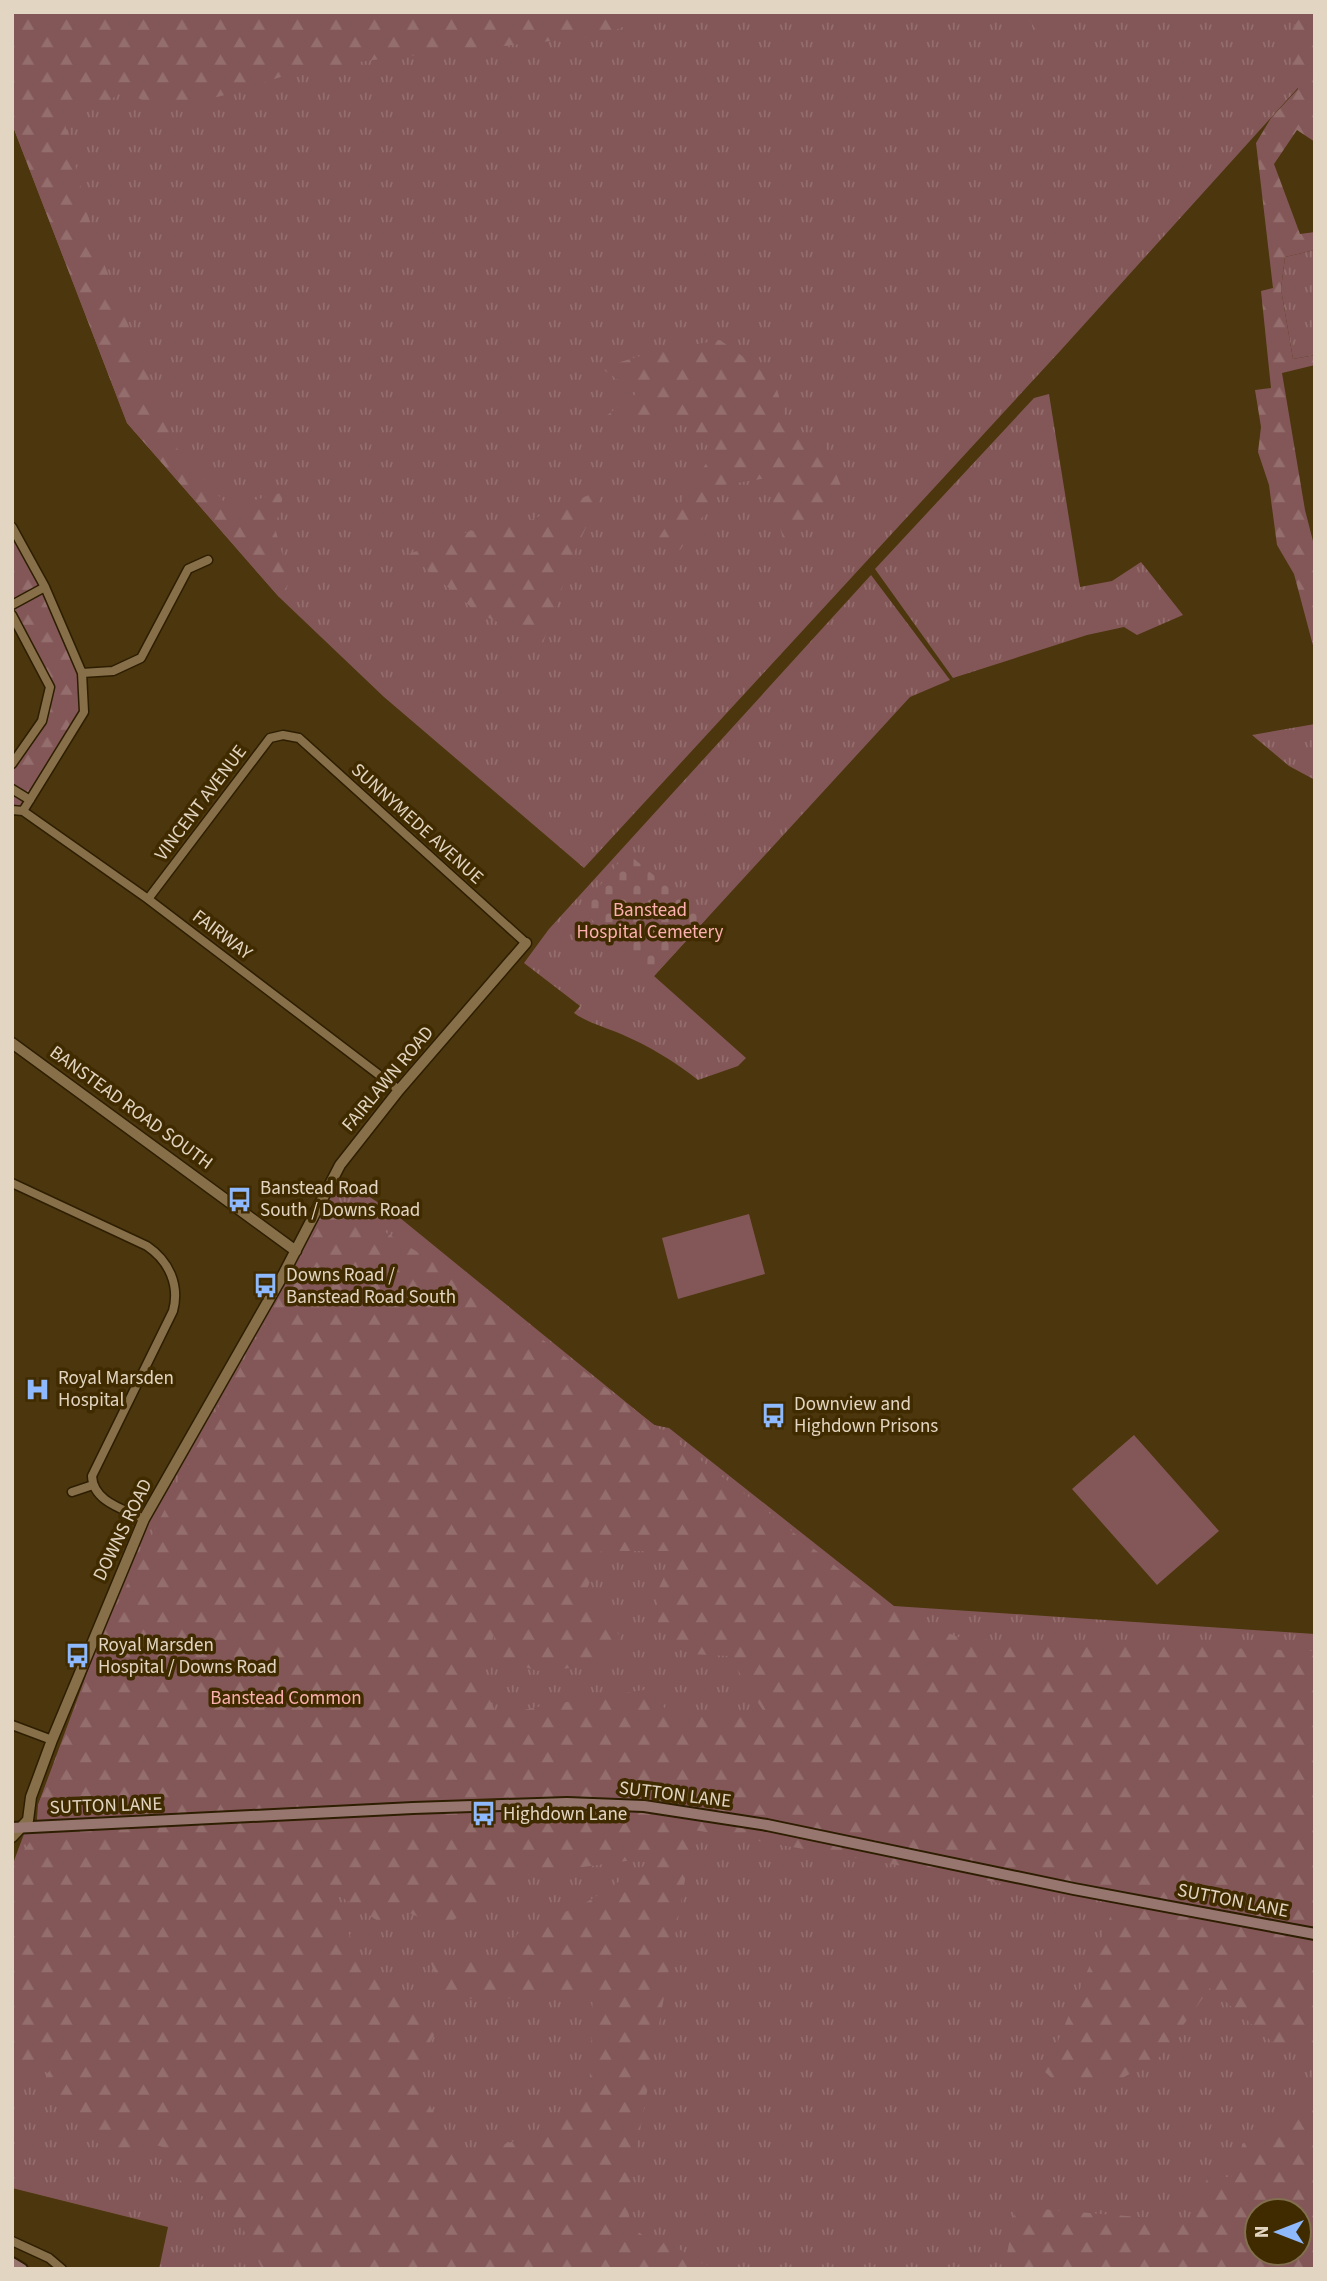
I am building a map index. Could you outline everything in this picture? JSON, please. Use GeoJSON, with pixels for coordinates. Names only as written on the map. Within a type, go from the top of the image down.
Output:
{"type":"FeatureCollection","features":[{"type":"Feature","properties":{"kind":"main road","name":"SUTTON LANE"},"geometry":{"type":"LineString","coordinates":[[15,1831],[413,1808],[567,1803],[644,1806],[767,1825],[1048,1884],[1315,1934]]}},
{"type":"Feature","properties":{"kind":"street"},"geometry":{"type":"LineString","coordinates":[[12,527],[45,587],[82,673],[84,712],[23,811],[12,810]]}},
{"type":"Feature","properties":{"kind":"street"},"geometry":{"type":"LineString","coordinates":[[82,673],[113,671],[141,658],[188,569],[208,560]]}},
{"type":"Feature","properties":{"kind":"street"},"geometry":{"type":"LineString","coordinates":[[12,605],[45,587]]}},
{"type":"Feature","properties":{"kind":"street"},"geometry":{"type":"LineString","coordinates":[[12,615],[50,687],[42,721],[12,764]]}},
{"type":"Feature","properties":{"kind":"street","name":"VINCENT AVENUE"},"geometry":{"type":"LineString","coordinates":[[148,899],[270,738],[283,735]]}},
{"type":"Feature","properties":{"kind":"street","name":"SUNNYMEDE AVENUE"},"geometry":{"type":"LineString","coordinates":[[283,735],[299,738],[527,943]]}},
{"type":"Feature","properties":{"kind":"street"},"geometry":{"type":"LineString","coordinates":[[12,789],[30,800]]}},
{"type":"Feature","properties":{"kind":"street","name":"FAIRWAY"},"geometry":{"type":"LineString","coordinates":[[23,811],[148,899],[399,1090]]}},
{"type":"Feature","properties":{"kind":"street","name":"FAIRLAWN ROAD"},"geometry":{"type":"LineString","coordinates":[[296,1251],[340,1165],[399,1090],[527,943]]}},
{"type":"Feature","properties":{"kind":"street","name":"BANSTEAD ROAD SOUTH"},"geometry":{"type":"LineString","coordinates":[[12,1043],[296,1251]]}},
{"type":"Feature","properties":{"kind":"street"},"geometry":{"type":"LineString","coordinates":[[12,1183],[147,1246],[162,1258],[173,1280],[173,1311],[92,1476],[93,1485],[101,1497],[144,1519]]}},
{"type":"Feature","properties":{"kind":"street","name":"DOWNS ROAD"},"geometry":{"type":"LineString","coordinates":[[15,1831],[28,1820],[32,1797],[52,1740],[144,1519],[296,1251]]}},
{"type":"Feature","properties":{"kind":"street"},"geometry":{"type":"LineString","coordinates":[[72,1492],[93,1485]]}},
{"type":"Feature","properties":{"kind":"street"},"geometry":{"type":"LineString","coordinates":[[12,1725],[52,1740]]}},
{"type":"Feature","properties":{"kind":"street"},"geometry":{"type":"LineString","coordinates":[[12,2241],[49,2258],[62,2269]]}},
{"type":"Feature","properties":{"kind":"green space"},"geometry":{"type":"Polygon","coordinates":[[[12,12],[1315,12],[1315,69],[1061,350],[584,868],[384,697],[279,597],[127,423],[12,124],[12,12]]]}},
{"type":"Feature","properties":{"kind":"green space"},"geometry":{"type":"Polygon","coordinates":[[[12,12],[705,12],[655,15],[599,36],[372,60],[293,73],[180,106],[150,104],[124,91],[108,101],[62,112],[93,236],[179,453],[229,507],[284,492],[275,528],[290,582],[279,597],[127,423],[12,124],[12,12]]]}},
{"type":"Feature","properties":{"kind":"green space"},"geometry":{"type":"Polygon","coordinates":[[[1025,12],[1050,12],[1057,23],[1041,39],[1025,12]]]}},
{"type":"Feature","properties":{"kind":"green space"},"geometry":{"type":"Polygon","coordinates":[[[1304,12],[1315,12],[1315,142],[1297,130],[1274,164],[1300,234],[1315,232],[1315,250],[1285,257],[1281,289],[1293,359],[1315,355],[1315,365],[1282,373],[1305,510],[1315,549],[1315,653],[1294,574],[1277,545],[1269,485],[1258,452],[1261,427],[1255,390],[1271,388],[1261,291],[1273,288],[1256,143],[1271,118],[1298,89],[1288,34],[1304,12]]]}},
{"type":"Feature","properties":{"kind":"green space"},"geometry":{"type":"Polygon","coordinates":[[[1315,250],[1315,355],[1293,359],[1281,289],[1285,257],[1315,250]]]}},
{"type":"Feature","properties":{"kind":"green space"},"geometry":{"type":"Polygon","coordinates":[[[720,340],[774,379],[791,438],[824,443],[843,491],[785,547],[767,478],[724,485],[680,550],[658,539],[714,451],[680,421],[599,421],[637,393],[601,368],[653,352],[720,340]]]}},
{"type":"Feature","properties":{"kind":"green space"},"geometry":{"type":"Polygon","coordinates":[[[1049,394],[1080,587],[1112,581],[1141,562],[1183,615],[1137,635],[1124,627],[1087,635],[953,678],[875,569],[1034,398],[1049,394]]]}},
{"type":"Feature","properties":{"kind":"green space"},"geometry":{"type":"Polygon","coordinates":[[[605,488],[575,551],[543,643],[478,613],[409,554],[470,531],[519,525],[605,488]]]}},
{"type":"Feature","properties":{"kind":"green space"},"geometry":{"type":"Polygon","coordinates":[[[12,527],[82,673],[84,712],[23,811],[12,810],[12,764],[42,721],[50,687],[12,615],[12,527]]]}},
{"type":"Feature","properties":{"kind":"green space"},"geometry":{"type":"Polygon","coordinates":[[[871,575],[950,680],[910,697],[654,976],[746,1058],[738,1066],[698,1080],[651,1049],[574,1013],[580,1006],[524,963],[549,929],[871,575]]]}},
{"type":"Feature","properties":{"kind":"green space"},"geometry":{"type":"Polygon","coordinates":[[[1315,724],[1315,780],[1289,766],[1252,735],[1315,724]]]}},
{"type":"Feature","properties":{"kind":"green space","name":"Banstead Hospital Cemetery"},"geometry":{"type":"Polygon","coordinates":[[[627,853],[706,919],[654,976],[580,909],[627,853]]]}},
{"type":"Feature","properties":{"kind":"green space","name":"Banstead Common"},"geometry":{"type":"Polygon","coordinates":[[[344,1180],[394,1213],[654,1425],[669,1428],[894,1606],[1315,1634],[1315,2269],[159,2269],[168,2227],[12,2188],[12,1866],[24,1834],[36,1832],[38,1805],[144,1519],[328,1189],[344,1180]]]}},
{"type":"Feature","properties":{"kind":"green space","name":"Banstead Common"},"geometry":{"type":"Polygon","coordinates":[[[333,1200],[471,1285],[754,1501],[889,1609],[963,1639],[1315,1651],[1315,2051],[1278,2047],[1210,1988],[1161,2056],[1112,2084],[1088,2085],[1055,2081],[1045,2072],[1116,1903],[694,1830],[627,2203],[631,2227],[660,2247],[666,2240],[698,2262],[723,2269],[262,2269],[241,2224],[170,2173],[165,2161],[165,2148],[142,2140],[136,2160],[105,2151],[47,2088],[46,2075],[64,2054],[53,2046],[15,2075],[12,2074],[12,1866],[36,1834],[43,1814],[38,1805],[109,1621],[192,1455],[333,1200]],[[601,1551],[585,1595],[621,1637],[593,1666],[537,1671],[493,1656],[494,1635],[476,1673],[498,1716],[541,1706],[650,1689],[673,1719],[707,1715],[763,1719],[770,1722],[729,1656],[690,1654],[658,1624],[658,1590],[676,1551],[601,1551]],[[626,1861],[526,1875],[442,1927],[395,1907],[381,1923],[326,1887],[364,1965],[401,1990],[437,2030],[416,2067],[441,2135],[468,2155],[554,2129],[589,2098],[593,1990],[524,1998],[445,1999],[426,1951],[491,1966],[524,1926],[579,1907],[650,1862],[626,1861]]]}},
{"type":"Feature","properties":{"kind":"green space"},"geometry":{"type":"Polygon","coordinates":[[[749,1214],[765,1274],[678,1299],[662,1238],[749,1214]]]}},
{"type":"Feature","properties":{"kind":"green space"},"geometry":{"type":"Polygon","coordinates":[[[1134,1435],[1219,1531],[1157,1585],[1072,1489],[1134,1435]]]}},
{"type":"Feature","properties":{"kind":"green space"},"geometry":{"type":"Polygon","coordinates":[[[1315,2097],[1315,2269],[1004,2269],[1016,2207],[1188,2221],[1208,2177],[1238,2177],[1242,2144],[1278,2125],[1294,2098],[1315,2097]]]}},
{"type":"Feature","properties":{"kind":"place","name":"Banstead Road South / Downs Road"},"geometry":{"type":"Point","coordinates":[240,1199]}},
{"type":"Feature","properties":{"kind":"place","name":"Downs Road / Banstead Road South"},"geometry":{"type":"Point","coordinates":[266,1286]}},
{"type":"Feature","properties":{"kind":"place","name":"Royal Marsden Hospital"},"geometry":{"type":"Point","coordinates":[38,1389]}},
{"type":"Feature","properties":{"kind":"place","name":"Downview and Highdown Prisons"},"geometry":{"type":"Point","coordinates":[774,1415]}},
{"type":"Feature","properties":{"kind":"place","name":"Royal Marsden Hospital / Downs Road"},"geometry":{"type":"Point","coordinates":[78,1656]}},
{"type":"Feature","properties":{"kind":"place","name":"Highdown Lane"},"geometry":{"type":"Point","coordinates":[483,1814]}}]}
